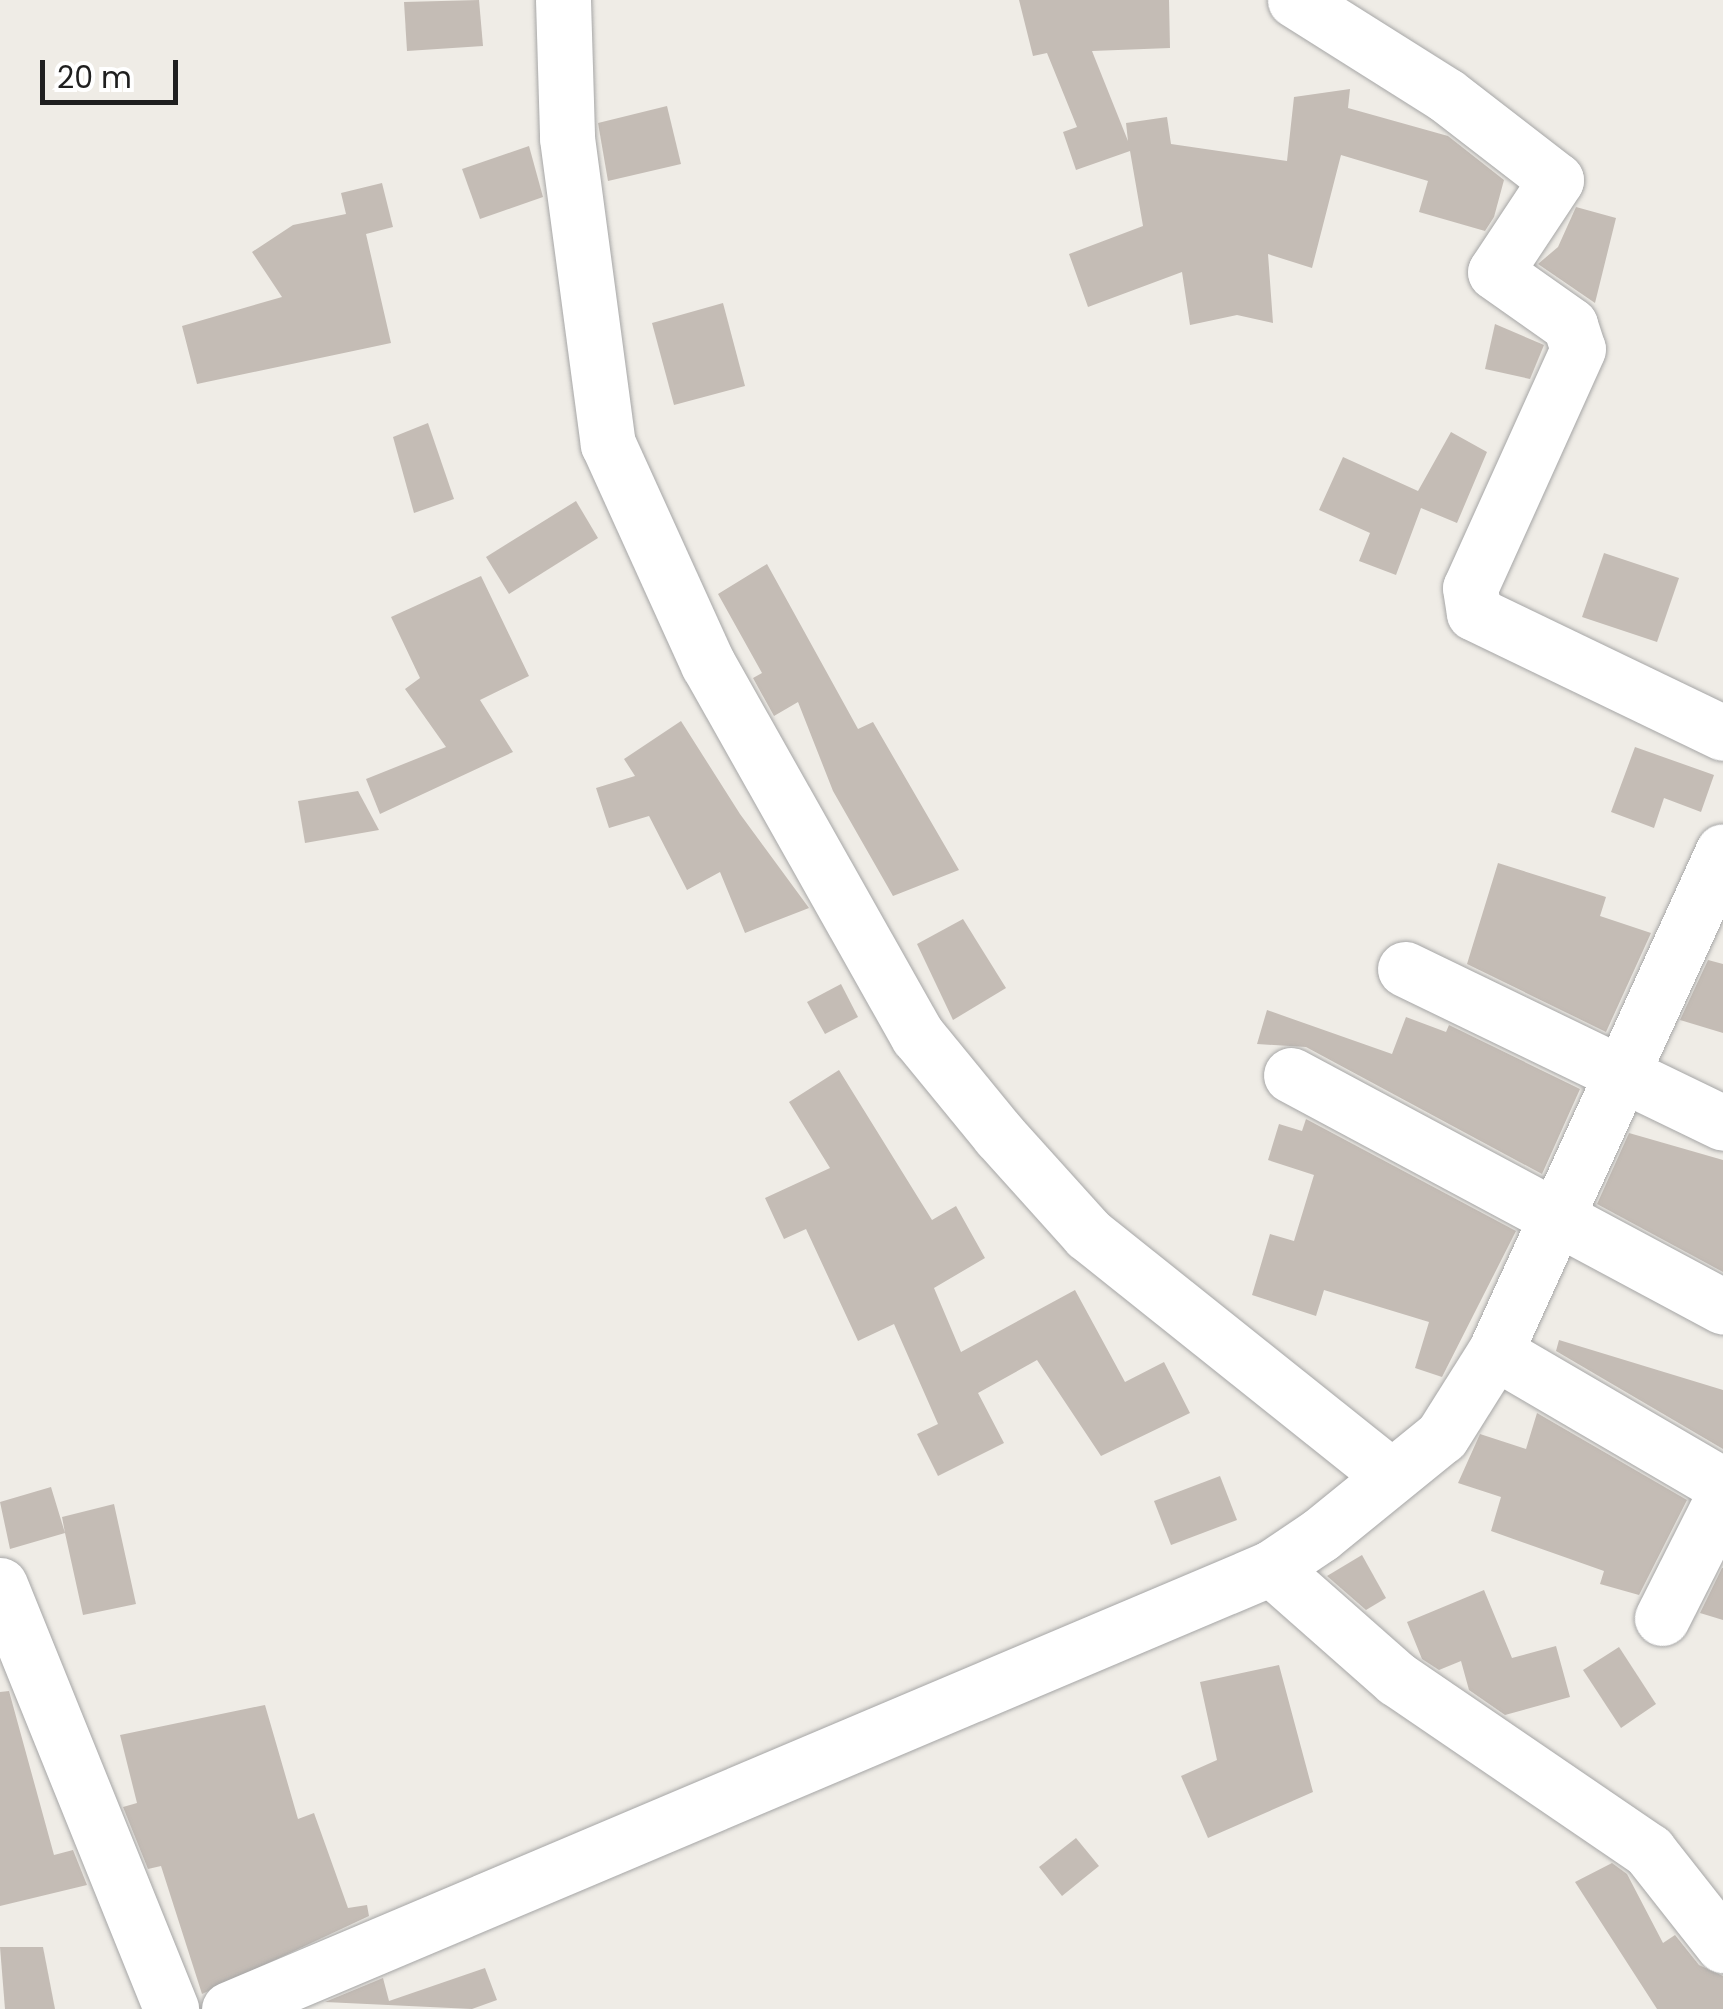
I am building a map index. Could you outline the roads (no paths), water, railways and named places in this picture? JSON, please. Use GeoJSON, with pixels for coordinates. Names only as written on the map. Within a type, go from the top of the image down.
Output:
{"type":"FeatureCollection","features":[{"type":"Feature","properties":{"kind":"street"},"geometry":{"type":"LineString","coordinates":[[563,0],[569,156],[608,444],[708,664],[918,1036],[1000,1136],[1088,1234],[1390,1475]]}},
{"type":"Feature","properties":{"kind":"street"},"geometry":{"type":"LineString","coordinates":[[1295,0],[1446,94],[1556,180],[1495,272],[1570,324],[1578,349],[1470,588],[1474,612],[1723,733]]}},
{"type":"Feature","properties":{"kind":"street"},"geometry":{"type":"LineString","coordinates":[[229,2009],[1271,1568],[1442,1436],[1495,1352],[1723,850]]}},
{"type":"Feature","properties":{"kind":"street"},"geometry":{"type":"LineString","coordinates":[[1406,969],[1723,1123]]}},
{"type":"Feature","properties":{"kind":"street"},"geometry":{"type":"LineString","coordinates":[[1292,1075],[1723,1307]]}},
{"type":"Feature","properties":{"kind":"street"},"geometry":{"type":"LineString","coordinates":[[1495,1352],[1723,1484]]}},
{"type":"Feature","properties":{"kind":"street"},"geometry":{"type":"LineString","coordinates":[[1662,1618],[1723,1497]]}},
{"type":"Feature","properties":{"kind":"street"},"geometry":{"type":"LineString","coordinates":[[1271,1568],[1397,1679],[1649,1851],[1723,1945]]}},
{"type":"Feature","properties":{"kind":"street"},"geometry":{"type":"LineString","coordinates":[[0,1584],[171,2009]]}}]}
